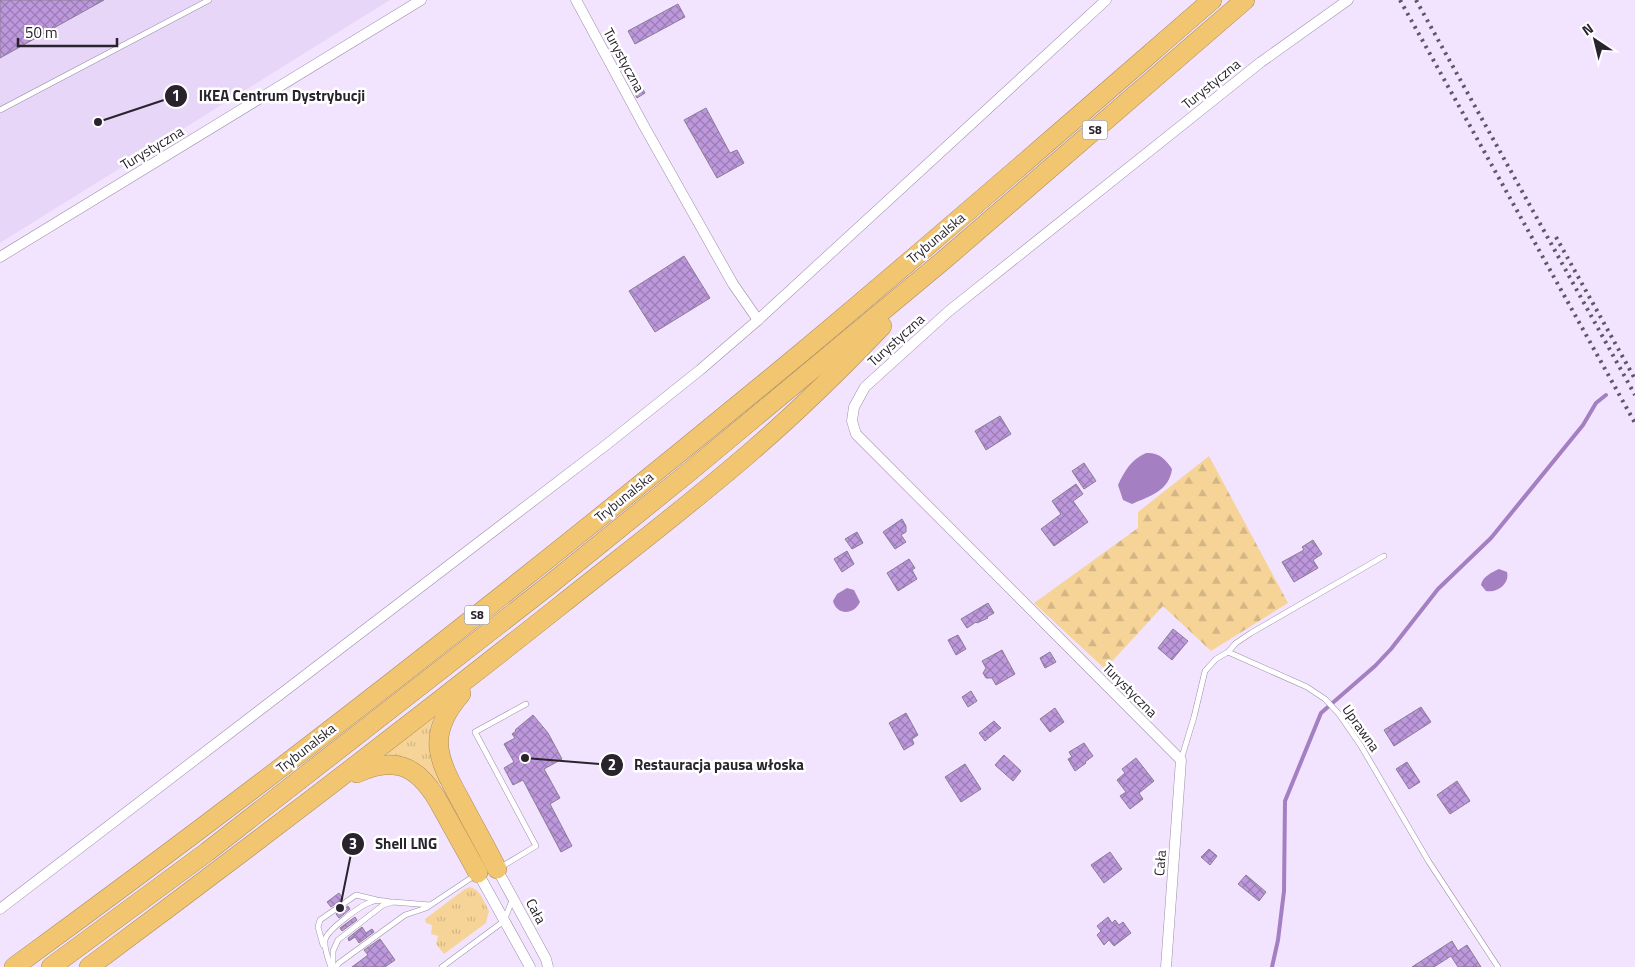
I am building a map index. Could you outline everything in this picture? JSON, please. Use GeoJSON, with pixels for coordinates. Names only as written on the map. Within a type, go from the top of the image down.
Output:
{"type":"FeatureCollection","features":[{"type":"Feature","properties":{"kind":"highway","name":"Trybunalska"},"geometry":{"type":"LineString","coordinates":[[14,967],[305,749],[608,511],[825,332],[1212,0]]}},
{"type":"Feature","properties":{"kind":"highway","name":"Trybunalska"},"geometry":{"type":"LineString","coordinates":[[51,967],[207,852],[548,586],[795,385],[945,259],[1245,0]]}},
{"type":"Feature","properties":{"kind":"highway"},"geometry":{"type":"LineString","coordinates":[[89,967],[476,673],[753,450],[843,366],[945,259]]}},
{"type":"Feature","properties":{"kind":"highway"},"geometry":{"type":"LineString","coordinates":[[476,673],[446,712],[439,735],[439,749],[448,778],[497,869]]}},
{"type":"Feature","properties":{"kind":"highway"},"geometry":{"type":"LineString","coordinates":[[335,782],[365,769],[384,764],[398,765],[414,772],[432,792],[478,873]]}},
{"type":"Feature","properties":{"kind":"street","name":"Turystyczna"},"geometry":{"type":"LineString","coordinates":[[0,257],[421,0]]}},
{"type":"Feature","properties":{"kind":"street","name":"Turystyczna"},"geometry":{"type":"LineString","coordinates":[[576,0],[733,284],[758,320]]}},
{"type":"Feature","properties":{"kind":"street"},"geometry":{"type":"LineString","coordinates":[[0,909],[606,445],[700,370],[758,320],[1106,0]]}},
{"type":"Feature","properties":{"kind":"street","name":"Turystyczna"},"geometry":{"type":"LineString","coordinates":[[1180,760],[856,434],[852,420],[854,407],[864,386],[949,311],[1261,62],[1348,0]]}},
{"type":"Feature","properties":{"kind":"street","name":"Cała"},"geometry":{"type":"LineString","coordinates":[[1166,967],[1180,760]]}},
{"type":"Feature","properties":{"kind":"street","name":"Cała"},"geometry":{"type":"LineString","coordinates":[[497,869],[548,967]]}},
{"type":"Feature","properties":{"kind":"street"},"geometry":{"type":"LineString","coordinates":[[478,873],[530,967]]}},
{"type":"Feature","properties":{"kind":"lane"},"geometry":{"type":"LineString","coordinates":[[0,110],[209,0]]}},
{"type":"Feature","properties":{"kind":"lane"},"geometry":{"type":"LineString","coordinates":[[1180,760],[1194,717],[1205,671],[1216,659],[1228,652],[1236,643],[1251,633],[1384,556]]}},
{"type":"Feature","properties":{"kind":"lane","name":"Uprawna"},"geometry":{"type":"LineString","coordinates":[[1228,652],[1307,687],[1325,699],[1336,711],[1362,746],[1429,862],[1498,967]]}},
{"type":"Feature","properties":{"kind":"lane"},"geometry":{"type":"LineString","coordinates":[[334,967],[405,915],[431,905],[478,873],[497,869],[536,846],[475,732],[526,704]]}},
{"type":"Feature","properties":{"kind":"lane"},"geometry":{"type":"LineString","coordinates":[[334,967],[327,955],[318,927],[320,920],[356,895],[393,902],[431,905]]}},
{"type":"Feature","properties":{"kind":"lane"},"geometry":{"type":"LineString","coordinates":[[442,967],[504,921],[513,897]]}},
{"type":"Feature","properties":{"kind":"lane"},"geometry":{"type":"LineString","coordinates":[[327,955],[325,940],[329,932],[366,904],[380,900]]}},
{"type":"Feature","properties":{"kind":"lane"},"geometry":{"type":"LineString","coordinates":[[334,967],[333,951],[338,940],[383,906],[393,902]]}},
{"type":"Feature","properties":{"kind":"shaded area"},"geometry":{"type":"Polygon","coordinates":[[[0,0],[390,0],[0,243],[0,0]]]}},
{"type":"Feature","properties":{"kind":"shaded area"},"geometry":{"type":"Polygon","coordinates":[[[1146,453],[1158,455],[1172,469],[1163,488],[1132,504],[1123,500],[1118,485],[1129,466],[1146,453]]]}},
{"type":"Feature","properties":{"kind":"shaded area"},"geometry":{"type":"Polygon","coordinates":[[[1499,569],[1507,572],[1505,584],[1494,591],[1486,591],[1481,585],[1483,580],[1490,573],[1499,569]]]}},
{"type":"Feature","properties":{"kind":"shaded area"},"geometry":{"type":"Polygon","coordinates":[[[847,588],[854,590],[860,602],[854,609],[846,612],[838,609],[833,601],[837,594],[847,588]]]}},
{"type":"Feature","properties":{"kind":"green space"},"geometry":{"type":"Polygon","coordinates":[[[1209,456],[1288,603],[1211,651],[1163,606],[1105,669],[1034,603],[1138,528],[1138,512],[1209,456]]]}},
{"type":"Feature","properties":{"kind":"green space"},"geometry":{"type":"Polygon","coordinates":[[[433,718],[429,736],[430,752],[442,785],[415,762],[385,754],[433,718]]]}},
{"type":"Feature","properties":{"kind":"green space"},"geometry":{"type":"Polygon","coordinates":[[[470,887],[480,894],[489,911],[486,923],[444,954],[436,944],[438,936],[431,934],[432,925],[426,923],[425,919],[470,887]]]}},
{"type":"Feature","properties":{"kind":"building"},"geometry":{"type":"Polygon","coordinates":[[[0,0],[104,0],[0,58],[0,0]]]}},
{"type":"Feature","properties":{"kind":"building"},"geometry":{"type":"Polygon","coordinates":[[[678,4],[685,17],[635,44],[628,31],[678,4]]]}},
{"type":"Feature","properties":{"kind":"building"},"geometry":{"type":"Polygon","coordinates":[[[630,66],[645,93],[637,98],[622,70],[630,66]]]}},
{"type":"Feature","properties":{"kind":"building"},"geometry":{"type":"Polygon","coordinates":[[[706,108],[730,153],[737,150],[744,163],[717,178],[684,120],[706,108]]]}},
{"type":"Feature","properties":{"kind":"building"},"geometry":{"type":"Polygon","coordinates":[[[684,256],[710,298],[655,332],[629,291],[684,256]]]}},
{"type":"Feature","properties":{"kind":"building"},"geometry":{"type":"Polygon","coordinates":[[[1000,416],[1011,434],[986,450],[975,431],[1000,416]]]}},
{"type":"Feature","properties":{"kind":"building"},"geometry":{"type":"Polygon","coordinates":[[[1084,463],[1096,481],[1084,489],[1072,471],[1084,463]]]}},
{"type":"Feature","properties":{"kind":"building"},"geometry":{"type":"Polygon","coordinates":[[[1076,484],[1083,494],[1073,501],[1088,522],[1054,546],[1041,529],[1061,514],[1052,501],[1076,484]]]}},
{"type":"Feature","properties":{"kind":"building"},"geometry":{"type":"Polygon","coordinates":[[[902,519],[906,526],[906,532],[901,535],[906,542],[895,549],[883,532],[902,519]]]}},
{"type":"Feature","properties":{"kind":"building"},"geometry":{"type":"Polygon","coordinates":[[[857,532],[863,543],[852,549],[845,539],[857,532]]]}},
{"type":"Feature","properties":{"kind":"building"},"geometry":{"type":"Polygon","coordinates":[[[1313,540],[1322,554],[1313,560],[1318,568],[1294,582],[1282,562],[1304,550],[1302,547],[1313,540]]]}},
{"type":"Feature","properties":{"kind":"building"},"geometry":{"type":"Polygon","coordinates":[[[847,551],[854,564],[842,572],[834,559],[847,551]]]}},
{"type":"Feature","properties":{"kind":"building"},"geometry":{"type":"Polygon","coordinates":[[[909,559],[915,568],[912,570],[917,579],[898,591],[887,573],[909,559]]]}},
{"type":"Feature","properties":{"kind":"building"},"geometry":{"type":"Polygon","coordinates":[[[988,603],[994,613],[967,628],[961,619],[988,603]]]}},
{"type":"Feature","properties":{"kind":"building"},"geometry":{"type":"Polygon","coordinates":[[[1173,629],[1188,641],[1172,660],[1158,648],[1173,629]]]}},
{"type":"Feature","properties":{"kind":"building"},"geometry":{"type":"Polygon","coordinates":[[[958,635],[966,649],[956,655],[948,640],[958,635]]]}},
{"type":"Feature","properties":{"kind":"building"},"geometry":{"type":"Polygon","coordinates":[[[1002,650],[1015,674],[996,685],[992,678],[986,678],[983,673],[986,668],[982,661],[1002,650]]]}},
{"type":"Feature","properties":{"kind":"building"},"geometry":{"type":"Polygon","coordinates":[[[1050,652],[1056,662],[1045,668],[1040,658],[1050,652]]]}},
{"type":"Feature","properties":{"kind":"building"},"geometry":{"type":"Polygon","coordinates":[[[971,691],[977,701],[968,707],[962,697],[971,691]]]}},
{"type":"Feature","properties":{"kind":"building"},"geometry":{"type":"Polygon","coordinates":[[[1421,707],[1431,722],[1394,746],[1384,730],[1421,707]]]}},
{"type":"Feature","properties":{"kind":"building"},"geometry":{"type":"Polygon","coordinates":[[[1055,708],[1064,722],[1050,732],[1040,719],[1055,708]]]}},
{"type":"Feature","properties":{"kind":"building"},"geometry":{"type":"Polygon","coordinates":[[[906,713],[918,735],[912,739],[914,744],[904,750],[889,723],[906,713]]]}},
{"type":"Feature","properties":{"kind":"building"},"geometry":{"type":"Polygon","coordinates":[[[533,715],[548,733],[562,759],[544,769],[560,798],[550,804],[572,846],[561,852],[523,780],[513,785],[504,768],[514,762],[504,744],[515,738],[512,734],[515,730],[533,715]]]}},
{"type":"Feature","properties":{"kind":"building"},"geometry":{"type":"Polygon","coordinates":[[[994,721],[1001,728],[985,741],[979,733],[994,721]]]}},
{"type":"Feature","properties":{"kind":"building"},"geometry":{"type":"Polygon","coordinates":[[[1084,743],[1093,756],[1075,771],[1068,759],[1072,757],[1069,752],[1084,743]]]}},
{"type":"Feature","properties":{"kind":"building"},"geometry":{"type":"Polygon","coordinates":[[[1004,755],[1021,771],[1013,781],[995,765],[1004,755]]]}},
{"type":"Feature","properties":{"kind":"building"},"geometry":{"type":"Polygon","coordinates":[[[1136,758],[1154,781],[1139,793],[1143,799],[1130,809],[1120,796],[1126,792],[1117,780],[1125,773],[1122,769],[1136,758]]]}},
{"type":"Feature","properties":{"kind":"building"},"geometry":{"type":"Polygon","coordinates":[[[1407,762],[1420,782],[1409,789],[1396,769],[1407,762]]]}},
{"type":"Feature","properties":{"kind":"building"},"geometry":{"type":"Polygon","coordinates":[[[965,764],[981,789],[961,802],[945,777],[965,764]]]}},
{"type":"Feature","properties":{"kind":"building"},"geometry":{"type":"Polygon","coordinates":[[[1457,781],[1470,801],[1450,814],[1437,795],[1457,781]]]}},
{"type":"Feature","properties":{"kind":"building"},"geometry":{"type":"Polygon","coordinates":[[[1209,849],[1217,856],[1210,865],[1201,857],[1209,849]]]}},
{"type":"Feature","properties":{"kind":"building"},"geometry":{"type":"Polygon","coordinates":[[[1110,852],[1122,869],[1104,883],[1091,865],[1110,852]]]}},
{"type":"Feature","properties":{"kind":"building"},"geometry":{"type":"Polygon","coordinates":[[[1246,875],[1266,892],[1259,901],[1238,884],[1246,875]]]}},
{"type":"Feature","properties":{"kind":"building"},"geometry":{"type":"Polygon","coordinates":[[[339,893],[343,899],[331,907],[327,902],[339,893]]]}},
{"type":"Feature","properties":{"kind":"building"},"geometry":{"type":"Polygon","coordinates":[[[348,906],[350,909],[339,918],[336,914],[348,906]]]}},
{"type":"Feature","properties":{"kind":"building"},"geometry":{"type":"Polygon","coordinates":[[[355,917],[357,920],[342,931],[340,928],[355,917]]]}},
{"type":"Feature","properties":{"kind":"building"},"geometry":{"type":"Polygon","coordinates":[[[1108,917],[1112,923],[1115,920],[1119,925],[1123,922],[1131,933],[1114,946],[1109,940],[1104,945],[1097,935],[1101,931],[1097,926],[1108,917]]]}},
{"type":"Feature","properties":{"kind":"building"},"geometry":{"type":"Polygon","coordinates":[[[362,927],[366,933],[372,929],[374,932],[359,943],[355,937],[349,941],[348,938],[362,927]]]}},
{"type":"Feature","properties":{"kind":"building"},"geometry":{"type":"Polygon","coordinates":[[[380,939],[395,960],[385,967],[352,967],[368,955],[364,950],[380,939]]]}},
{"type":"Feature","properties":{"kind":"building"},"geometry":{"type":"Polygon","coordinates":[[[1452,941],[1458,951],[1467,945],[1481,967],[1458,967],[1451,956],[1434,967],[1412,967],[1452,941]]]}},
{"type":"Feature","properties":{"kind":"waterway"},"geometry":{"type":"LineString","coordinates":[[1272,967],[1278,940],[1284,891],[1285,801],[1321,713],[1375,666],[1391,649],[1438,589],[1491,538],[1583,425],[1596,403],[1606,395]]}},
{"type":"Feature","properties":{"kind":"railway"},"geometry":{"type":"LineString","coordinates":[[1400,0],[1635,423]]}},
{"type":"Feature","properties":{"kind":"railway"},"geometry":{"type":"LineString","coordinates":[[1416,0],[1635,395]]}},
{"type":"Feature","properties":{"kind":"railway"},"geometry":{"type":"LineString","coordinates":[[1556,237],[1635,379]]}},
{"type":"Feature","properties":{"kind":"place","name":"IKEA Centrum Dystrybucji"},"geometry":{"type":"Point","coordinates":[98,122]}},
{"type":"Feature","properties":{"kind":"place","name":"Restauracja pausa włoska"},"geometry":{"type":"Point","coordinates":[525,758]}},
{"type":"Feature","properties":{"kind":"place","name":"Shell LNG"},"geometry":{"type":"Point","coordinates":[340,908]}}]}
